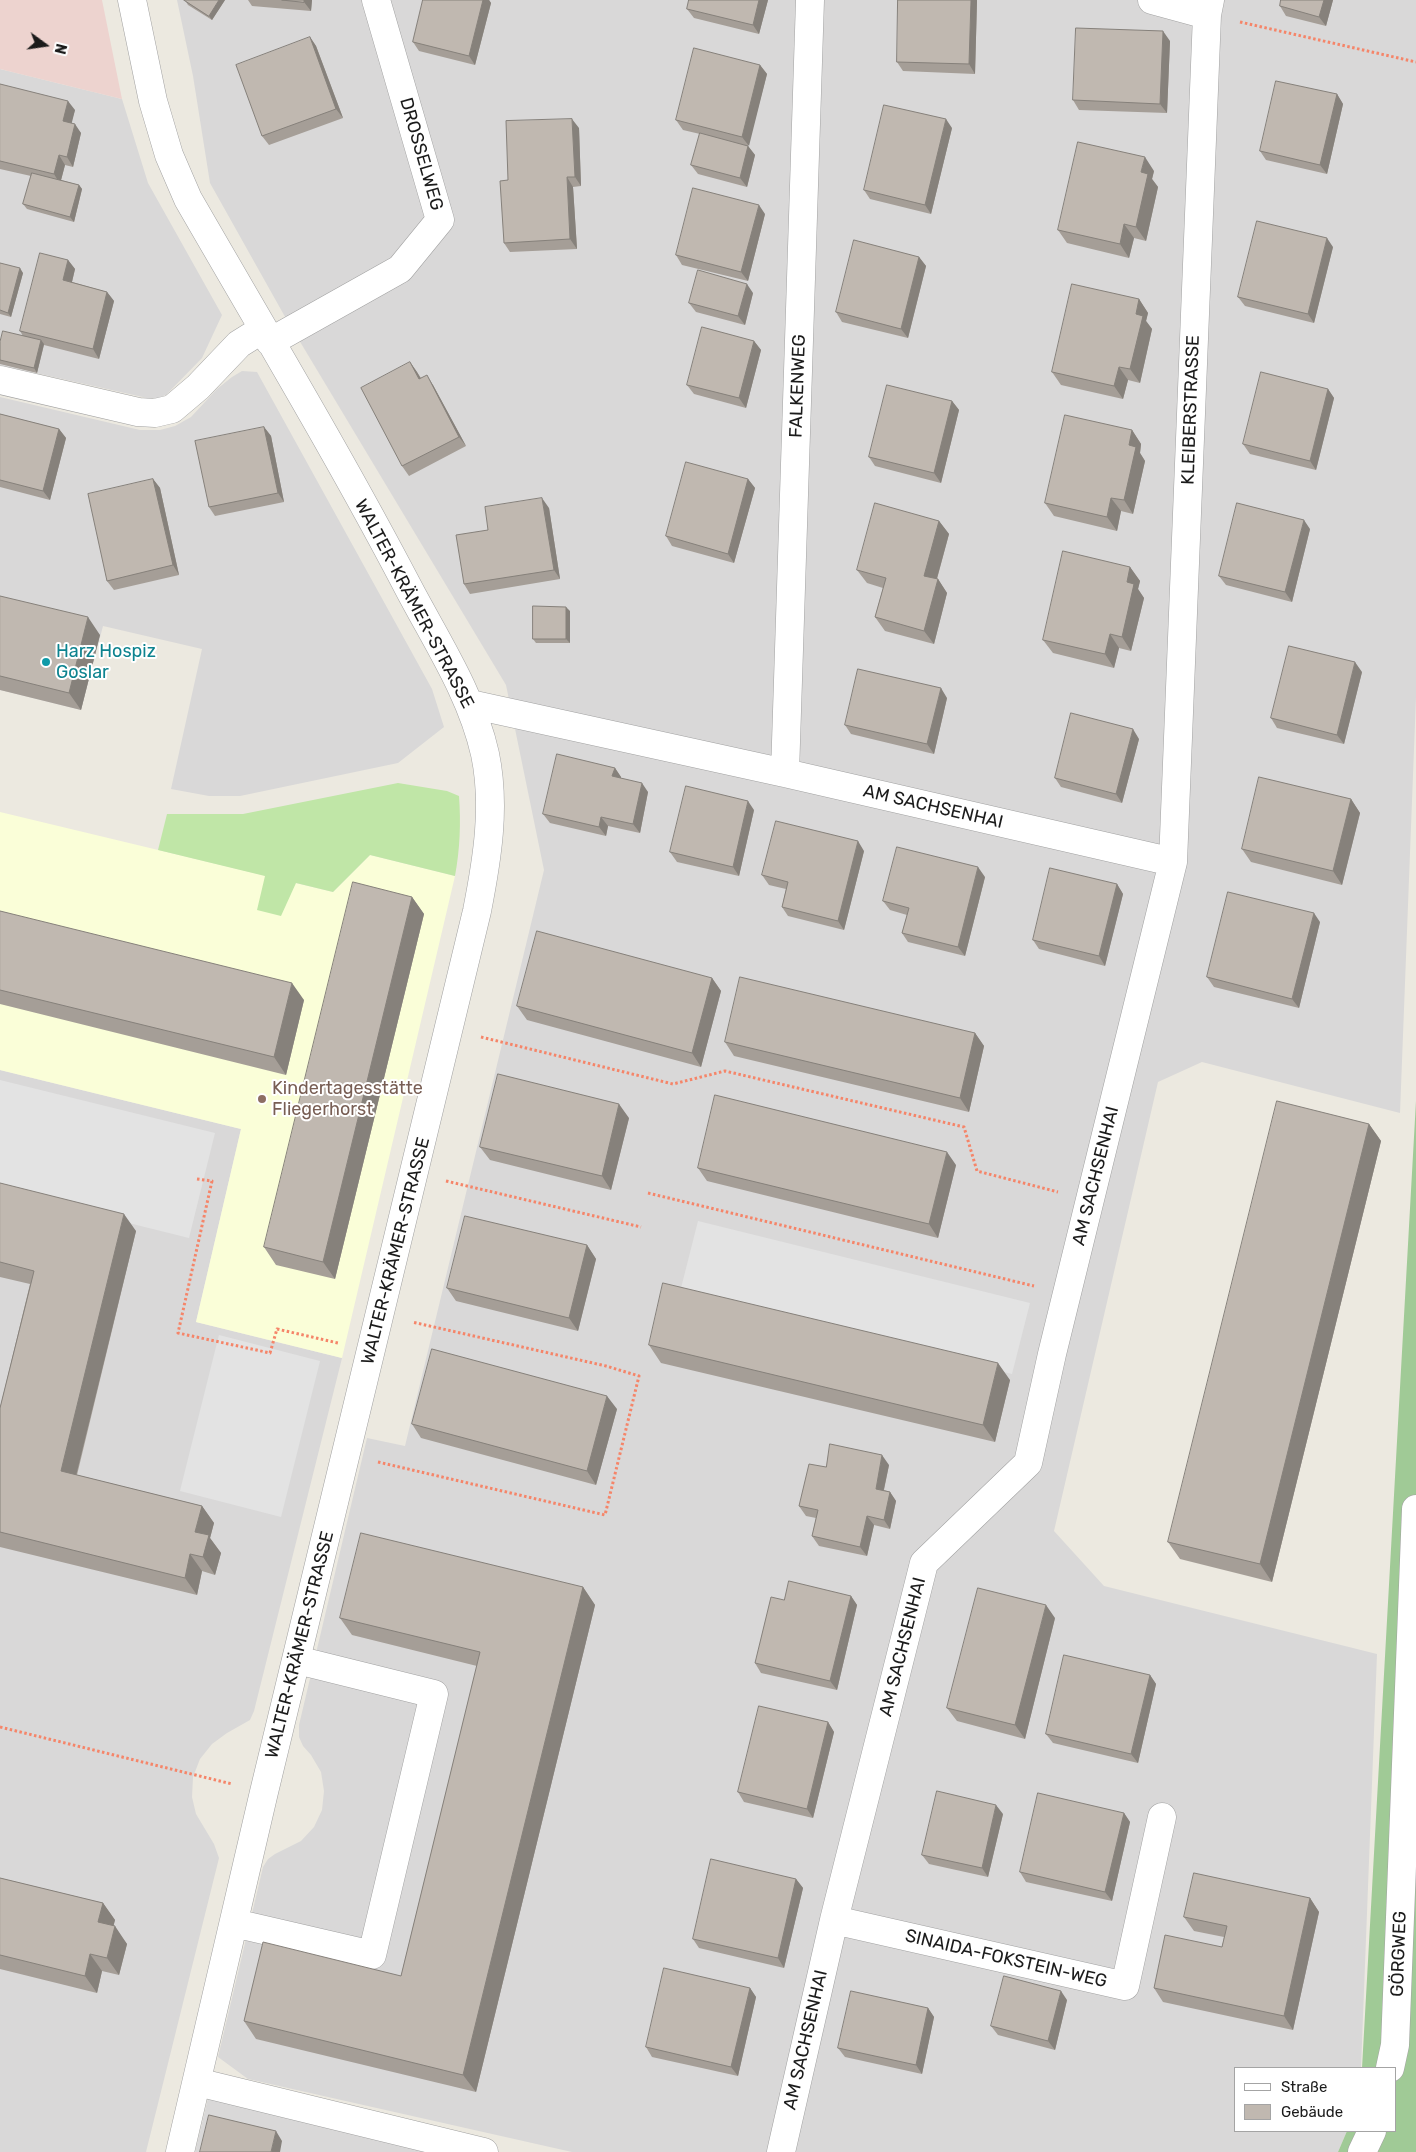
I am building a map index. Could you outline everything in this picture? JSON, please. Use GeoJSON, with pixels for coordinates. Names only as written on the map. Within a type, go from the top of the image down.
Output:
{"type":"FeatureCollection","features":[{"type":"Feature","properties":{"kind":"street","name":"WALTER-KRÄMER-STRASSE"},"geometry":{"type":"LineString","coordinates":[[132,0],[152,101],[168,155],[188,199],[394,560],[470,704],[485,755],[490,808],[487,861],[449,1029],[264,1792],[180,2152]]}},
{"type":"Feature","properties":{"kind":"street","name":"DROSSELWEG"},"geometry":{"type":"LineString","coordinates":[[267,336],[400,269],[440,220],[376,0]]}},
{"type":"Feature","properties":{"kind":"street","name":"FALKENWEG"},"geometry":{"type":"LineString","coordinates":[[785,773],[810,0]]}},
{"type":"Feature","properties":{"kind":"street"},"geometry":{"type":"LineString","coordinates":[[1152,0],[1209,7]]}},
{"type":"Feature","properties":{"kind":"street","name":"KLEIBERSTRASSE"},"geometry":{"type":"LineString","coordinates":[[1173,862],[1209,7]]}},
{"type":"Feature","properties":{"kind":"street"},"geometry":{"type":"LineString","coordinates":[[0,380],[138,412],[155,413],[172,409],[184,400],[239,344],[267,336]]}},
{"type":"Feature","properties":{"kind":"street","name":"AM SACHSENHAI"},"geometry":{"type":"LineString","coordinates":[[470,704],[785,773],[1173,862],[1067,1294],[1028,1463],[924,1563],[834,1920],[781,2152]]}},
{"type":"Feature","properties":{"kind":"street","name":"GÖRGWEG"},"geometry":{"type":"LineString","coordinates":[[1390,2067],[1395,2045],[1416,1509]]}},
{"type":"Feature","properties":{"kind":"street"},"geometry":{"type":"LineString","coordinates":[[234,1923],[372,1956],[434,1694],[297,1660]]}},
{"type":"Feature","properties":{"kind":"street","name":"SINAIDA-FOKSTEIN-WEG"},"geometry":{"type":"LineString","coordinates":[[834,1920],[1125,1986],[1162,1817]]}},
{"type":"Feature","properties":{"kind":"street"},"geometry":{"type":"LineString","coordinates":[[197,2082],[484,2152]]}},
{"type":"Feature","properties":{"kind":"street"},"geometry":{"type":"LineString","coordinates":[[1362,2152],[1372,2132]]}},
{"type":"Feature","properties":{"kind":"path"},"geometry":{"type":"LineString","coordinates":[[1209,7],[1416,62]]}},
{"type":"Feature","properties":{"kind":"path"},"geometry":{"type":"LineString","coordinates":[[449,1029],[674,1084],[725,1071],[964,1127],[977,1171],[1090,1201]]}},
{"type":"Feature","properties":{"kind":"path"},"geometry":{"type":"LineString","coordinates":[[414,1174],[640,1227]]}},
{"type":"Feature","properties":{"kind":"path"},"geometry":{"type":"LineString","coordinates":[[197,1179],[212,1182],[178,1333],[270,1353],[277,1329],[372,1350]]}},
{"type":"Feature","properties":{"kind":"path"},"geometry":{"type":"LineString","coordinates":[[648,1193],[1067,1294]]}},
{"type":"Feature","properties":{"kind":"path"},"geometry":{"type":"LineString","coordinates":[[346,1454],[605,1515],[612,1487],[639,1376],[606,1366],[380,1315]]}},
{"type":"Feature","properties":{"kind":"path"},"geometry":{"type":"LineString","coordinates":[[0,1727],[264,1792]]}},
{"type":"Feature","properties":{"kind":"shaded area"},"geometry":{"type":"Polygon","coordinates":[[[0,0],[102,0],[122,99],[0,69],[0,0]]]}},
{"type":"Feature","properties":{"kind":"shaded area"},"geometry":{"type":"Polygon","coordinates":[[[177,0],[1416,0],[1416,697],[1400,1113],[1202,1062],[1158,1082],[1054,1531],[1104,1586],[1377,1654],[1361,2067],[1234,2067],[1234,2132],[1347,2132],[1338,2152],[572,2152],[248,2079],[218,2057],[263,1867],[268,1859],[275,1854],[301,1841],[314,1827],[322,1810],[324,1791],[321,1772],[303,1746],[299,1737],[299,1725],[367,1438],[405,1446],[544,870],[506,685],[284,315],[210,183],[193,76],[177,0]]]}},
{"type":"Feature","properties":{"kind":"shaded area"},"geometry":{"type":"Polygon","coordinates":[[[0,69],[122,99],[148,183],[222,315],[202,358],[166,395],[158,398],[147,398],[0,365],[0,69]]]}},
{"type":"Feature","properties":{"kind":"shaded area"},"geometry":{"type":"Polygon","coordinates":[[[242,371],[257,372],[432,689],[444,727],[398,763],[240,796],[209,796],[171,789],[202,649],[103,626],[81,710],[0,690],[0,397],[140,430],[160,430],[175,426],[191,417],[217,389],[242,371]]]}},
{"type":"Feature","properties":{"kind":"shaded area","name":"Kindertagesstätte Fliegerhorst"},"geometry":{"type":"Polygon","coordinates":[[[0,812],[333,892],[370,855],[455,876],[342,1358],[196,1322],[241,1129],[0,1070],[0,812]]]}},
{"type":"Feature","properties":{"kind":"shaded area"},"geometry":{"type":"Polygon","coordinates":[[[0,1070],[241,1129],[196,1322],[342,1358],[254,1711],[250,1720],[212,1744],[200,1759],[193,1777],[192,1797],[196,1814],[214,1844],[219,1858],[146,2152],[0,2152],[0,1070]]]}},
{"type":"Feature","properties":{"kind":"shaded area"},"geometry":{"type":"Polygon","coordinates":[[[0,1080],[215,1133],[189,1238],[0,1191],[0,1080]]]}},
{"type":"Feature","properties":{"kind":"shaded area"},"geometry":{"type":"Polygon","coordinates":[[[1416,1101],[1416,2152],[1338,2152],[1347,2132],[1396,2132],[1396,2067],[1362,2067],[1416,1101]]]}},
{"type":"Feature","properties":{"kind":"shaded area"},"geometry":{"type":"Polygon","coordinates":[[[698,1221],[1030,1303],[1012,1374],[680,1292],[698,1221]]]}},
{"type":"Feature","properties":{"kind":"shaded area"},"geometry":{"type":"Polygon","coordinates":[[[219,1335],[320,1361],[281,1517],[180,1491],[219,1335]]]}},
{"type":"Feature","properties":{"kind":"shaded area"},"geometry":{"type":"Polygon","coordinates":[[[208,2098],[457,2152],[195,2152],[208,2098]]]}},
{"type":"Feature","properties":{"kind":"green space"},"geometry":{"type":"Polygon","coordinates":[[[398,783],[447,791],[459,796],[460,836],[455,876],[370,855],[333,892],[296,883],[281,916],[257,910],[265,876],[158,850],[167,814],[243,814],[398,783]]]}},
{"type":"Feature","properties":{"kind":"building"},"geometry":{"type":"Polygon","coordinates":[[[184,0],[219,0],[209,16],[184,0]]]}},
{"type":"Feature","properties":{"kind":"building"},"geometry":{"type":"Polygon","coordinates":[[[282,0],[304,0],[304,2],[282,0]]]}},
{"type":"Feature","properties":{"kind":"building"},"geometry":{"type":"Polygon","coordinates":[[[423,0],[483,0],[469,56],[413,42],[423,0]]]}},
{"type":"Feature","properties":{"kind":"building"},"geometry":{"type":"Polygon","coordinates":[[[689,0],[759,0],[753,25],[687,9],[689,0]]]}},
{"type":"Feature","properties":{"kind":"building"},"geometry":{"type":"Polygon","coordinates":[[[898,0],[971,0],[969,64],[897,62],[898,0]]]}},
{"type":"Feature","properties":{"kind":"building"},"geometry":{"type":"Polygon","coordinates":[[[1281,0],[1324,0],[1319,17],[1280,6],[1281,0]]]}},
{"type":"Feature","properties":{"kind":"building"},"geometry":{"type":"Polygon","coordinates":[[[1076,28],[1163,31],[1160,104],[1073,100],[1076,28]]]}},
{"type":"Feature","properties":{"kind":"building"},"geometry":{"type":"Polygon","coordinates":[[[310,37],[336,109],[262,136],[236,65],[310,37]]]}},
{"type":"Feature","properties":{"kind":"building"},"geometry":{"type":"Polygon","coordinates":[[[694,48],[760,65],[742,137],[676,120],[694,48]]]}},
{"type":"Feature","properties":{"kind":"building"},"geometry":{"type":"Polygon","coordinates":[[[1276,81],[1337,94],[1320,165],[1260,151],[1276,81]]]}},
{"type":"Feature","properties":{"kind":"building"},"geometry":{"type":"Polygon","coordinates":[[[0,84],[68,101],[63,121],[75,124],[67,157],[59,155],[54,174],[0,161],[0,84]]]}},
{"type":"Feature","properties":{"kind":"building"},"geometry":{"type":"Polygon","coordinates":[[[884,105],[946,119],[925,205],[864,190],[884,105]]]}},
{"type":"Feature","properties":{"kind":"building"},"geometry":{"type":"Polygon","coordinates":[[[572,119],[575,177],[567,177],[570,239],[504,243],[500,181],[508,180],[506,121],[572,119]]]}},
{"type":"Feature","properties":{"kind":"building"},"geometry":{"type":"Polygon","coordinates":[[[700,133],[748,146],[740,178],[691,165],[700,133]]]}},
{"type":"Feature","properties":{"kind":"building"},"geometry":{"type":"Polygon","coordinates":[[[1078,142],[1145,157],[1141,172],[1148,174],[1136,227],[1124,224],[1120,244],[1058,230],[1078,142]]]}},
{"type":"Feature","properties":{"kind":"building"},"geometry":{"type":"Polygon","coordinates":[[[32,173],[79,185],[70,217],[23,204],[32,173]]]}},
{"type":"Feature","properties":{"kind":"building"},"geometry":{"type":"Polygon","coordinates":[[[693,188],[759,205],[741,272],[676,255],[693,188]]]}},
{"type":"Feature","properties":{"kind":"building"},"geometry":{"type":"Polygon","coordinates":[[[1257,221],[1327,238],[1308,314],[1238,297],[1257,221]]]}},
{"type":"Feature","properties":{"kind":"building"},"geometry":{"type":"Polygon","coordinates":[[[854,240],[919,257],[901,329],[836,312],[854,240]]]}},
{"type":"Feature","properties":{"kind":"building"},"geometry":{"type":"Polygon","coordinates":[[[40,253],[68,260],[63,280],[107,292],[93,349],[20,331],[40,253]]]}},
{"type":"Feature","properties":{"kind":"building"},"geometry":{"type":"Polygon","coordinates":[[[0,263],[20,268],[8,313],[0,310],[0,263]]]}},
{"type":"Feature","properties":{"kind":"building"},"geometry":{"type":"Polygon","coordinates":[[[698,270],[747,284],[738,316],[689,303],[698,270]]]}},
{"type":"Feature","properties":{"kind":"building"},"geometry":{"type":"Polygon","coordinates":[[[1072,284],[1139,299],[1136,314],[1143,316],[1130,369],[1119,367],[1114,386],[1052,372],[1072,284]]]}},
{"type":"Feature","properties":{"kind":"building"},"geometry":{"type":"Polygon","coordinates":[[[702,327],[754,341],[739,398],[687,385],[702,327]]]}},
{"type":"Feature","properties":{"kind":"building"},"geometry":{"type":"Polygon","coordinates":[[[3,331],[41,340],[34,368],[0,360],[0,342],[3,331]]]}},
{"type":"Feature","properties":{"kind":"building"},"geometry":{"type":"Polygon","coordinates":[[[410,362],[419,379],[427,375],[459,437],[402,466],[361,388],[410,362]]]}},
{"type":"Feature","properties":{"kind":"building"},"geometry":{"type":"Polygon","coordinates":[[[1261,372],[1328,389],[1310,461],[1243,444],[1261,372]]]}},
{"type":"Feature","properties":{"kind":"building"},"geometry":{"type":"Polygon","coordinates":[[[887,385],[952,401],[934,473],[869,457],[887,385]]]}},
{"type":"Feature","properties":{"kind":"building"},"geometry":{"type":"Polygon","coordinates":[[[0,414],[59,429],[43,491],[0,480],[0,414]]]}},
{"type":"Feature","properties":{"kind":"building"},"geometry":{"type":"Polygon","coordinates":[[[1065,415],[1132,430],[1129,445],[1136,447],[1124,500],[1111,498],[1107,517],[1045,503],[1065,415]]]}},
{"type":"Feature","properties":{"kind":"building"},"geometry":{"type":"Polygon","coordinates":[[[264,427],[278,493],[209,507],[195,441],[264,427]]]}},
{"type":"Feature","properties":{"kind":"building"},"geometry":{"type":"Polygon","coordinates":[[[686,462],[748,479],[728,554],[666,536],[686,462]]]}},
{"type":"Feature","properties":{"kind":"building"},"geometry":{"type":"Polygon","coordinates":[[[153,479],[173,565],[107,581],[88,494],[153,479]]]}},
{"type":"Feature","properties":{"kind":"building"},"geometry":{"type":"Polygon","coordinates":[[[542,498],[554,570],[464,584],[456,535],[488,530],[485,507],[542,498]]]}},
{"type":"Feature","properties":{"kind":"building"},"geometry":{"type":"Polygon","coordinates":[[[875,503],[939,521],[924,576],[938,579],[924,631],[875,617],[886,578],[857,570],[875,503]]]}},
{"type":"Feature","properties":{"kind":"building"},"geometry":{"type":"Polygon","coordinates":[[[1237,503],[1304,520],[1285,592],[1219,576],[1237,503]]]}},
{"type":"Feature","properties":{"kind":"building"},"geometry":{"type":"Polygon","coordinates":[[[1063,551],[1130,567],[1127,582],[1134,584],[1122,637],[1110,634],[1105,654],[1043,640],[1063,551]]]}},
{"type":"Feature","properties":{"kind":"building","name":"Harz Hospiz Goslar"},"geometry":{"type":"Polygon","coordinates":[[[0,596],[88,617],[69,693],[0,676],[0,596]]]}},
{"type":"Feature","properties":{"kind":"building"},"geometry":{"type":"Polygon","coordinates":[[[533,606],[566,607],[566,639],[533,639],[533,606]]]}},
{"type":"Feature","properties":{"kind":"building"},"geometry":{"type":"Polygon","coordinates":[[[1289,646],[1355,662],[1337,735],[1271,718],[1289,646]]]}},
{"type":"Feature","properties":{"kind":"building"},"geometry":{"type":"Polygon","coordinates":[[[858,669],[941,688],[927,744],[845,725],[858,669]]]}},
{"type":"Feature","properties":{"kind":"building"},"geometry":{"type":"Polygon","coordinates":[[[1071,713],[1133,729],[1116,794],[1055,778],[1071,713]]]}},
{"type":"Feature","properties":{"kind":"building"},"geometry":{"type":"Polygon","coordinates":[[[557,754],[615,768],[612,776],[642,783],[633,824],[601,817],[599,827],[543,814],[557,754]]]}},
{"type":"Feature","properties":{"kind":"building"},"geometry":{"type":"Polygon","coordinates":[[[1259,777],[1351,799],[1333,871],[1242,849],[1259,777]]]}},
{"type":"Feature","properties":{"kind":"building"},"geometry":{"type":"Polygon","coordinates":[[[686,786],[748,801],[733,867],[670,852],[686,786]]]}},
{"type":"Feature","properties":{"kind":"building"},"geometry":{"type":"Polygon","coordinates":[[[776,821],[858,841],[838,921],[782,907],[788,882],[762,875],[776,821]]]}},
{"type":"Feature","properties":{"kind":"building"},"geometry":{"type":"Polygon","coordinates":[[[897,847],[978,867],[958,947],[902,933],[909,908],[883,901],[897,847]]]}},
{"type":"Feature","properties":{"kind":"building"},"geometry":{"type":"Polygon","coordinates":[[[1050,868],[1117,884],[1099,956],[1033,940],[1050,868]]]}},
{"type":"Feature","properties":{"kind":"building"},"geometry":{"type":"Polygon","coordinates":[[[353,882],[412,897],[323,1262],[264,1247],[353,882]]]}},
{"type":"Feature","properties":{"kind":"building"},"geometry":{"type":"Polygon","coordinates":[[[1228,892],[1314,913],[1292,999],[1207,977],[1228,892]]]}},
{"type":"Feature","properties":{"kind":"building"},"geometry":{"type":"Polygon","coordinates":[[[0,911],[292,983],[274,1057],[0,990],[0,911]]]}},
{"type":"Feature","properties":{"kind":"building"},"geometry":{"type":"Polygon","coordinates":[[[537,931],[712,978],[692,1053],[517,1006],[537,931]]]}},
{"type":"Feature","properties":{"kind":"building"},"geometry":{"type":"Polygon","coordinates":[[[740,977],[975,1033],[960,1098],[725,1042],[740,977]]]}},
{"type":"Feature","properties":{"kind":"building"},"geometry":{"type":"Polygon","coordinates":[[[498,1074],[619,1104],[602,1176],[480,1147],[498,1074]]]}},
{"type":"Feature","properties":{"kind":"building"},"geometry":{"type":"Polygon","coordinates":[[[715,1095],[947,1152],[929,1224],[698,1168],[715,1095]]]}},
{"type":"Feature","properties":{"kind":"building"},"geometry":{"type":"Polygon","coordinates":[[[1277,1101],[1369,1124],[1260,1564],[1168,1542],[1277,1101]]]}},
{"type":"Feature","properties":{"kind":"building"},"geometry":{"type":"Polygon","coordinates":[[[0,1183],[124,1214],[61,1471],[202,1506],[195,1532],[209,1535],[203,1557],[190,1554],[185,1578],[0,1532],[0,1408],[34,1271],[0,1262],[0,1183]]]}},
{"type":"Feature","properties":{"kind":"building"},"geometry":{"type":"Polygon","coordinates":[[[465,1216],[587,1245],[569,1318],[447,1288],[465,1216]]]}},
{"type":"Feature","properties":{"kind":"building"},"geometry":{"type":"Polygon","coordinates":[[[663,1283],[998,1363],[983,1425],[649,1345],[663,1283]]]}},
{"type":"Feature","properties":{"kind":"building"},"geometry":{"type":"Polygon","coordinates":[[[432,1349],[607,1396],[587,1471],[412,1424],[432,1349]]]}},
{"type":"Feature","properties":{"kind":"building"},"geometry":{"type":"Polygon","coordinates":[[[830,1444],[882,1455],[876,1489],[890,1492],[884,1520],[867,1516],[860,1547],[812,1536],[818,1510],[799,1506],[809,1464],[826,1467],[830,1444]]]}},
{"type":"Feature","properties":{"kind":"building"},"geometry":{"type":"Polygon","coordinates":[[[361,1533],[583,1587],[463,2075],[244,2021],[263,1942],[401,1976],[480,1652],[340,1618],[361,1533]]]}},
{"type":"Feature","properties":{"kind":"building"},"geometry":{"type":"Polygon","coordinates":[[[789,1581],[851,1596],[830,1681],[755,1663],[771,1597],[784,1600],[789,1581]]]}},
{"type":"Feature","properties":{"kind":"building"},"geometry":{"type":"Polygon","coordinates":[[[978,1588],[1046,1605],[1015,1725],[947,1708],[978,1588]]]}},
{"type":"Feature","properties":{"kind":"building"},"geometry":{"type":"Polygon","coordinates":[[[1064,1655],[1150,1675],[1131,1754],[1046,1734],[1064,1655]]]}},
{"type":"Feature","properties":{"kind":"building"},"geometry":{"type":"Polygon","coordinates":[[[759,1706],[828,1722],[807,1809],[738,1792],[759,1706]]]}},
{"type":"Feature","properties":{"kind":"building"},"geometry":{"type":"Polygon","coordinates":[[[937,1791],[996,1805],[982,1868],[922,1855],[937,1791]]]}},
{"type":"Feature","properties":{"kind":"building"},"geometry":{"type":"Polygon","coordinates":[[[1038,1793],[1124,1813],[1105,1892],[1020,1872],[1038,1793]]]}},
{"type":"Feature","properties":{"kind":"building"},"geometry":{"type":"Polygon","coordinates":[[[711,1859],[796,1879],[778,1958],[693,1939],[711,1859]]]}},
{"type":"Feature","properties":{"kind":"building"},"geometry":{"type":"Polygon","coordinates":[[[1194,1873],[1310,1898],[1284,2016],[1154,1988],[1165,1935],[1222,1947],[1227,1926],[1184,1917],[1194,1873]]]}},
{"type":"Feature","properties":{"kind":"building"},"geometry":{"type":"Polygon","coordinates":[[[0,1878],[103,1903],[98,1922],[115,1926],[107,1958],[90,1954],[85,1976],[0,1955],[0,1878]]]}},
{"type":"Feature","properties":{"kind":"building"},"geometry":{"type":"Polygon","coordinates":[[[664,1968],[750,1988],[731,2067],[646,2047],[664,1968]]]}},
{"type":"Feature","properties":{"kind":"building"},"geometry":{"type":"Polygon","coordinates":[[[1004,1976],[1061,1991],[1048,2041],[991,2026],[1004,1976]]]}},
{"type":"Feature","properties":{"kind":"building"},"geometry":{"type":"Polygon","coordinates":[[[851,1991],[928,2008],[916,2065],[838,2048],[851,1991]]]}},
{"type":"Feature","properties":{"kind":"building"},"geometry":{"type":"Polygon","coordinates":[[[209,2115],[276,2131],[271,2152],[200,2152],[209,2115]]]}},
{"type":"Feature","properties":{"kind":"place","name":"Harz Hospiz Goslar"},"geometry":{"type":"Point","coordinates":[46,662]}},
{"type":"Feature","properties":{"kind":"place","name":"Kindertagesstätte Fliegerhorst"},"geometry":{"type":"Point","coordinates":[262,1099]}}]}
